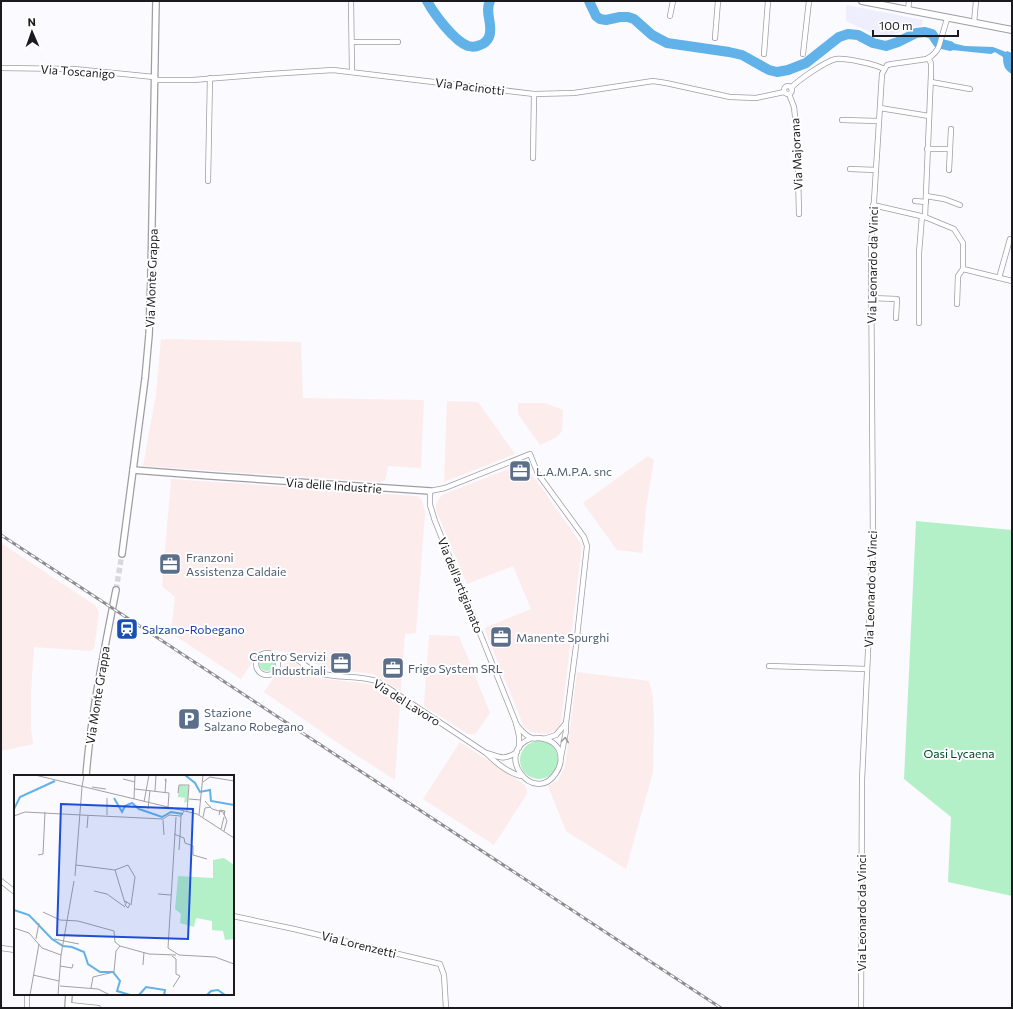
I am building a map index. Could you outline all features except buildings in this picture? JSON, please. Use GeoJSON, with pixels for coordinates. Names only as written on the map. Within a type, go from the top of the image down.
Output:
{"type":"FeatureCollection","features":[{"type":"Feature","properties":{"kind":"main road"},"geometry":{"type":"LineString","coordinates":[[862,1],[947,19],[1012,30]]}},
{"type":"Feature","properties":{"kind":"street","name":"Via Monte Grappa"},"geometry":{"type":"LineString","coordinates":[[122,554],[145,379],[150,327],[156,1]]}},
{"type":"Feature","properties":{"kind":"street"},"geometry":{"type":"LineString","coordinates":[[351,1],[352,72]]}},
{"type":"Feature","properties":{"kind":"street"},"geometry":{"type":"LineString","coordinates":[[670,16],[673,1]]}},
{"type":"Feature","properties":{"kind":"street"},"geometry":{"type":"LineString","coordinates":[[715,38],[718,1]]}},
{"type":"Feature","properties":{"kind":"street"},"geometry":{"type":"LineString","coordinates":[[764,54],[768,1]]}},
{"type":"Feature","properties":{"kind":"street"},"geometry":{"type":"LineString","coordinates":[[803,54],[809,1]]}},
{"type":"Feature","properties":{"kind":"street"},"geometry":{"type":"LineString","coordinates":[[908,11],[910,1]]}},
{"type":"Feature","properties":{"kind":"street"},"geometry":{"type":"LineString","coordinates":[[974,23],[976,1]]}},
{"type":"Feature","properties":{"kind":"street"},"geometry":{"type":"LineString","coordinates":[[884,69],[886,66],[892,64],[928,58],[937,50],[939,46],[947,19]]}},
{"type":"Feature","properties":{"kind":"street"},"geometry":{"type":"LineString","coordinates":[[352,42],[398,42]]}},
{"type":"Feature","properties":{"kind":"street"},"geometry":{"type":"LineString","coordinates":[[919,323],[919,253],[926,202],[931,68],[928,58]]}},
{"type":"Feature","properties":{"kind":"street","name":"Via Pacinotti"},"geometry":{"type":"LineString","coordinates":[[154,79],[193,80],[333,70],[534,94],[574,93],[653,81],[730,97],[756,98],[784,92],[785,87],[788,86],[791,88],[799,80],[830,61],[836,59],[876,64],[884,69]]}},
{"type":"Feature","properties":{"kind":"street","name":"Via Toscanigo"},"geometry":{"type":"LineString","coordinates":[[1,68],[56,67],[154,79]]}},
{"type":"Feature","properties":{"kind":"street","name":"Via Leonardo da Vinci"},"geometry":{"type":"LineString","coordinates":[[861,1008],[862,780],[873,537],[871,249],[882,74],[884,69]]}},
{"type":"Feature","properties":{"kind":"street"},"geometry":{"type":"LineString","coordinates":[[208,181],[210,78]]}},
{"type":"Feature","properties":{"kind":"street"},"geometry":{"type":"LineString","coordinates":[[930,82],[970,89]]}},
{"type":"Feature","properties":{"kind":"street"},"geometry":{"type":"LineString","coordinates":[[784,92],[790,94],[792,91],[791,88]]}},
{"type":"Feature","properties":{"kind":"street"},"geometry":{"type":"LineString","coordinates":[[532,158],[534,94]]}},
{"type":"Feature","properties":{"kind":"street","name":"Via Majorana"},"geometry":{"type":"LineString","coordinates":[[790,94],[794,108],[797,135],[799,214]]}},
{"type":"Feature","properties":{"kind":"street"},"geometry":{"type":"LineString","coordinates":[[880,108],[929,116]]}},
{"type":"Feature","properties":{"kind":"street"},"geometry":{"type":"LineString","coordinates":[[842,120],[879,122]]}},
{"type":"Feature","properties":{"kind":"street"},"geometry":{"type":"LineString","coordinates":[[949,170],[951,129]]}},
{"type":"Feature","properties":{"kind":"street"},"geometry":{"type":"LineString","coordinates":[[927,149],[950,149]]}},
{"type":"Feature","properties":{"kind":"street"},"geometry":{"type":"LineString","coordinates":[[850,169],[876,170]]}},
{"type":"Feature","properties":{"kind":"street"},"geometry":{"type":"LineString","coordinates":[[926,196],[944,199],[960,205]]}},
{"type":"Feature","properties":{"kind":"street"},"geometry":{"type":"LineString","coordinates":[[915,201],[926,202]]}},
{"type":"Feature","properties":{"kind":"street"},"geometry":{"type":"LineString","coordinates":[[873,205],[924,216],[954,229],[963,243],[963,269],[958,276],[957,304]]}},
{"type":"Feature","properties":{"kind":"street"},"geometry":{"type":"LineString","coordinates":[[999,278],[1010,239]]}},
{"type":"Feature","properties":{"kind":"street"},"geometry":{"type":"LineString","coordinates":[[963,269],[1012,281]]}},
{"type":"Feature","properties":{"kind":"street"},"geometry":{"type":"LineString","coordinates":[[872,298],[897,299],[896,318]]}},
{"type":"Feature","properties":{"kind":"street","name":"Via delle Industrie"},"geometry":{"type":"LineString","coordinates":[[133,470],[430,491],[444,488],[530,454],[538,474],[584,537],[587,546],[566,722]]}},
{"type":"Feature","properties":{"kind":"street","name":"Via dell'artigianato"},"geometry":{"type":"LineString","coordinates":[[430,491],[430,505],[435,521],[516,723],[519,736],[516,764],[521,776]]}},
{"type":"Feature","properties":{"kind":"street","name":"Via Monte Grappa"},"geometry":{"type":"LineString","coordinates":[[86,775],[91,723],[116,590]]}},
{"type":"Feature","properties":{"kind":"street","name":"Via del Lavoro"},"geometry":{"type":"LineString","coordinates":[[277,659],[277,668],[272,673],[264,674],[257,667],[257,661],[260,655],[263,653],[270,653],[277,659],[292,657],[319,673],[373,680],[486,753],[499,758],[505,758],[518,750]]}},
{"type":"Feature","properties":{"kind":"street"},"geometry":{"type":"LineString","coordinates":[[768,666],[867,668]]}},
{"type":"Feature","properties":{"kind":"street"},"geometry":{"type":"LineString","coordinates":[[544,739],[556,735],[566,722]]}},
{"type":"Feature","properties":{"kind":"street"},"geometry":{"type":"LineString","coordinates":[[521,776],[531,782],[541,783],[546,782],[555,776],[559,770],[566,731],[566,722]]}},
{"type":"Feature","properties":{"kind":"street","name":"Via dell'artigianato"},"geometry":{"type":"LineString","coordinates":[[516,723],[523,732],[532,738]]}},
{"type":"Feature","properties":{"kind":"street"},"geometry":{"type":"LineString","coordinates":[[518,750],[525,741],[532,738],[544,739],[552,742],[556,746],[561,758]]}},
{"type":"Feature","properties":{"kind":"street","name":"Via del Lavoro"},"geometry":{"type":"LineString","coordinates":[[486,753],[491,758],[521,776]]}},
{"type":"Feature","properties":{"kind":"street"},"geometry":{"type":"LineString","coordinates":[[1,881],[14,891]]}},
{"type":"Feature","properties":{"kind":"street","name":"Via Lorenzetti"},"geometry":{"type":"LineString","coordinates":[[234,916],[294,928],[440,964],[444,975],[446,1008]]}},
{"type":"Feature","properties":{"kind":"street"},"geometry":{"type":"LineString","coordinates":[[1,948],[14,950]]}},
{"type":"Feature","properties":{"kind":"street"},"geometry":{"type":"LineString","coordinates":[[27,1008],[28,995]]}},
{"type":"Feature","properties":{"kind":"street"},"geometry":{"type":"LineString","coordinates":[[69,995],[68,1006],[98,1008]]}},
{"type":"Feature","properties":{"kind":"shaded area"},"geometry":{"type":"Polygon","coordinates":[[[846,5],[923,20],[922,26],[910,27],[889,37],[876,35],[846,21],[846,5]]]}},
{"type":"Feature","properties":{"kind":"shaded area"},"geometry":{"type":"Polygon","coordinates":[[[161,339],[301,342],[303,398],[424,400],[421,468],[388,466],[386,478],[384,481],[380,482],[143,466],[156,394],[161,339]]]}},
{"type":"Feature","properties":{"kind":"shaded area"},"geometry":{"type":"Polygon","coordinates":[[[447,401],[478,402],[515,454],[444,482],[447,401]]]}},
{"type":"Feature","properties":{"kind":"shaded area"},"geometry":{"type":"Polygon","coordinates":[[[518,403],[545,403],[563,410],[562,431],[557,437],[540,445],[518,414],[518,403]]]}},
{"type":"Feature","properties":{"kind":"shaded area"},"geometry":{"type":"Polygon","coordinates":[[[648,456],[654,460],[646,508],[642,553],[617,550],[583,503],[648,456]]]}},
{"type":"Feature","properties":{"kind":"shaded area"},"geometry":{"type":"Polygon","coordinates":[[[519,465],[526,467],[529,470],[582,545],[561,722],[556,730],[548,734],[531,732],[524,727],[484,628],[531,609],[513,566],[467,584],[436,510],[438,500],[442,495],[519,465]]]}},
{"type":"Feature","properties":{"kind":"shaded area"},"geometry":{"type":"Polygon","coordinates":[[[171,479],[417,496],[422,500],[425,512],[416,633],[405,634],[401,691],[373,674],[323,668],[297,653],[261,649],[241,679],[171,633],[175,597],[162,586],[171,479]]]}},
{"type":"Feature","properties":{"kind":"shaded area"},"geometry":{"type":"Polygon","coordinates":[[[1,543],[96,606],[99,613],[94,649],[90,651],[34,647],[31,692],[31,728],[33,744],[1,751],[1,543]]]}},
{"type":"Feature","properties":{"kind":"shaded area"},"geometry":{"type":"Polygon","coordinates":[[[429,635],[459,636],[490,713],[474,734],[468,734],[424,706],[429,635]]]}},
{"type":"Feature","properties":{"kind":"shaded area"},"geometry":{"type":"Polygon","coordinates":[[[293,662],[317,678],[370,684],[400,703],[395,780],[264,692],[280,668],[286,663],[293,662]]]}},
{"type":"Feature","properties":{"kind":"shaded area"},"geometry":{"type":"Polygon","coordinates":[[[577,672],[649,681],[653,698],[654,718],[653,772],[626,869],[566,831],[548,786],[558,780],[565,767],[577,672]]]}},
{"type":"Feature","properties":{"kind":"shaded area"},"geometry":{"type":"Polygon","coordinates":[[[460,742],[524,784],[527,789],[527,794],[494,845],[423,799],[460,742]]]}},
{"type":"Feature","properties":{"kind":"green space","name":"Oasi Lycaena"},"geometry":{"type":"Polygon","coordinates":[[[916,521],[1012,530],[1012,896],[948,882],[951,817],[904,779],[916,521]]]}},
{"type":"Feature","properties":{"kind":"green space"},"geometry":{"type":"Polygon","coordinates":[[[267,655],[273,657],[275,663],[273,669],[267,671],[261,669],[259,663],[261,657],[267,655]]]}},
{"type":"Feature","properties":{"kind":"green space"},"geometry":{"type":"Polygon","coordinates":[[[535,741],[543,741],[553,746],[557,753],[557,767],[553,774],[543,779],[535,779],[525,774],[523,771],[520,764],[520,756],[525,746],[528,744],[535,741]]]}},
{"type":"Feature","properties":{"kind":"water"},"geometry":{"type":"Polygon","coordinates":[[[944,41],[965,46],[993,47],[1012,53],[1012,74],[1005,67],[1003,57],[995,52],[991,54],[942,49],[944,41]]]}},
{"type":"Feature","properties":{"kind":"waterway"},"geometry":{"type":"LineString","coordinates":[[427,1],[439,20],[451,33],[457,39],[472,47],[483,44],[489,37],[490,28],[488,6],[490,1]]}},
{"type":"Feature","properties":{"kind":"waterway"},"geometry":{"type":"LineString","coordinates":[[589,1],[596,16],[600,19],[606,20],[628,17],[634,19],[652,35],[667,43],[742,55],[769,70],[777,72],[788,70],[806,63],[839,37],[848,34],[858,35],[873,43],[886,46],[916,33],[925,32],[932,34],[938,43],[950,46]]}},
{"type":"Feature","properties":{"kind":"tunnel"},"geometry":{"type":"LineString","coordinates":[[116,590],[122,554]]}},
{"type":"Feature","properties":{"kind":"railway"},"geometry":{"type":"LineString","coordinates":[[1,535],[721,1008]]}},
{"type":"Feature","properties":{"kind":"place","name":"L.A.M.P.A. snc"},"geometry":{"type":"Point","coordinates":[520,471]}},
{"type":"Feature","properties":{"kind":"place","name":"Franzoni Assistenza Caldaie"},"geometry":{"type":"Point","coordinates":[170,564]}},
{"type":"Feature","properties":{"kind":"place","name":"Salzano-Robegano"},"geometry":{"type":"Point","coordinates":[127,629]}},
{"type":"Feature","properties":{"kind":"place","name":"Manente Spurghi"},"geometry":{"type":"Point","coordinates":[501,637]}},
{"type":"Feature","properties":{"kind":"place","name":"Centro Servizi Industriali"},"geometry":{"type":"Point","coordinates":[341,663]}},
{"type":"Feature","properties":{"kind":"place","name":"Frigo System SRL"},"geometry":{"type":"Point","coordinates":[393,668]}},
{"type":"Feature","properties":{"kind":"place","name":"Stazione Salzano Robegano"},"geometry":{"type":"Point","coordinates":[189,719]}}]}
